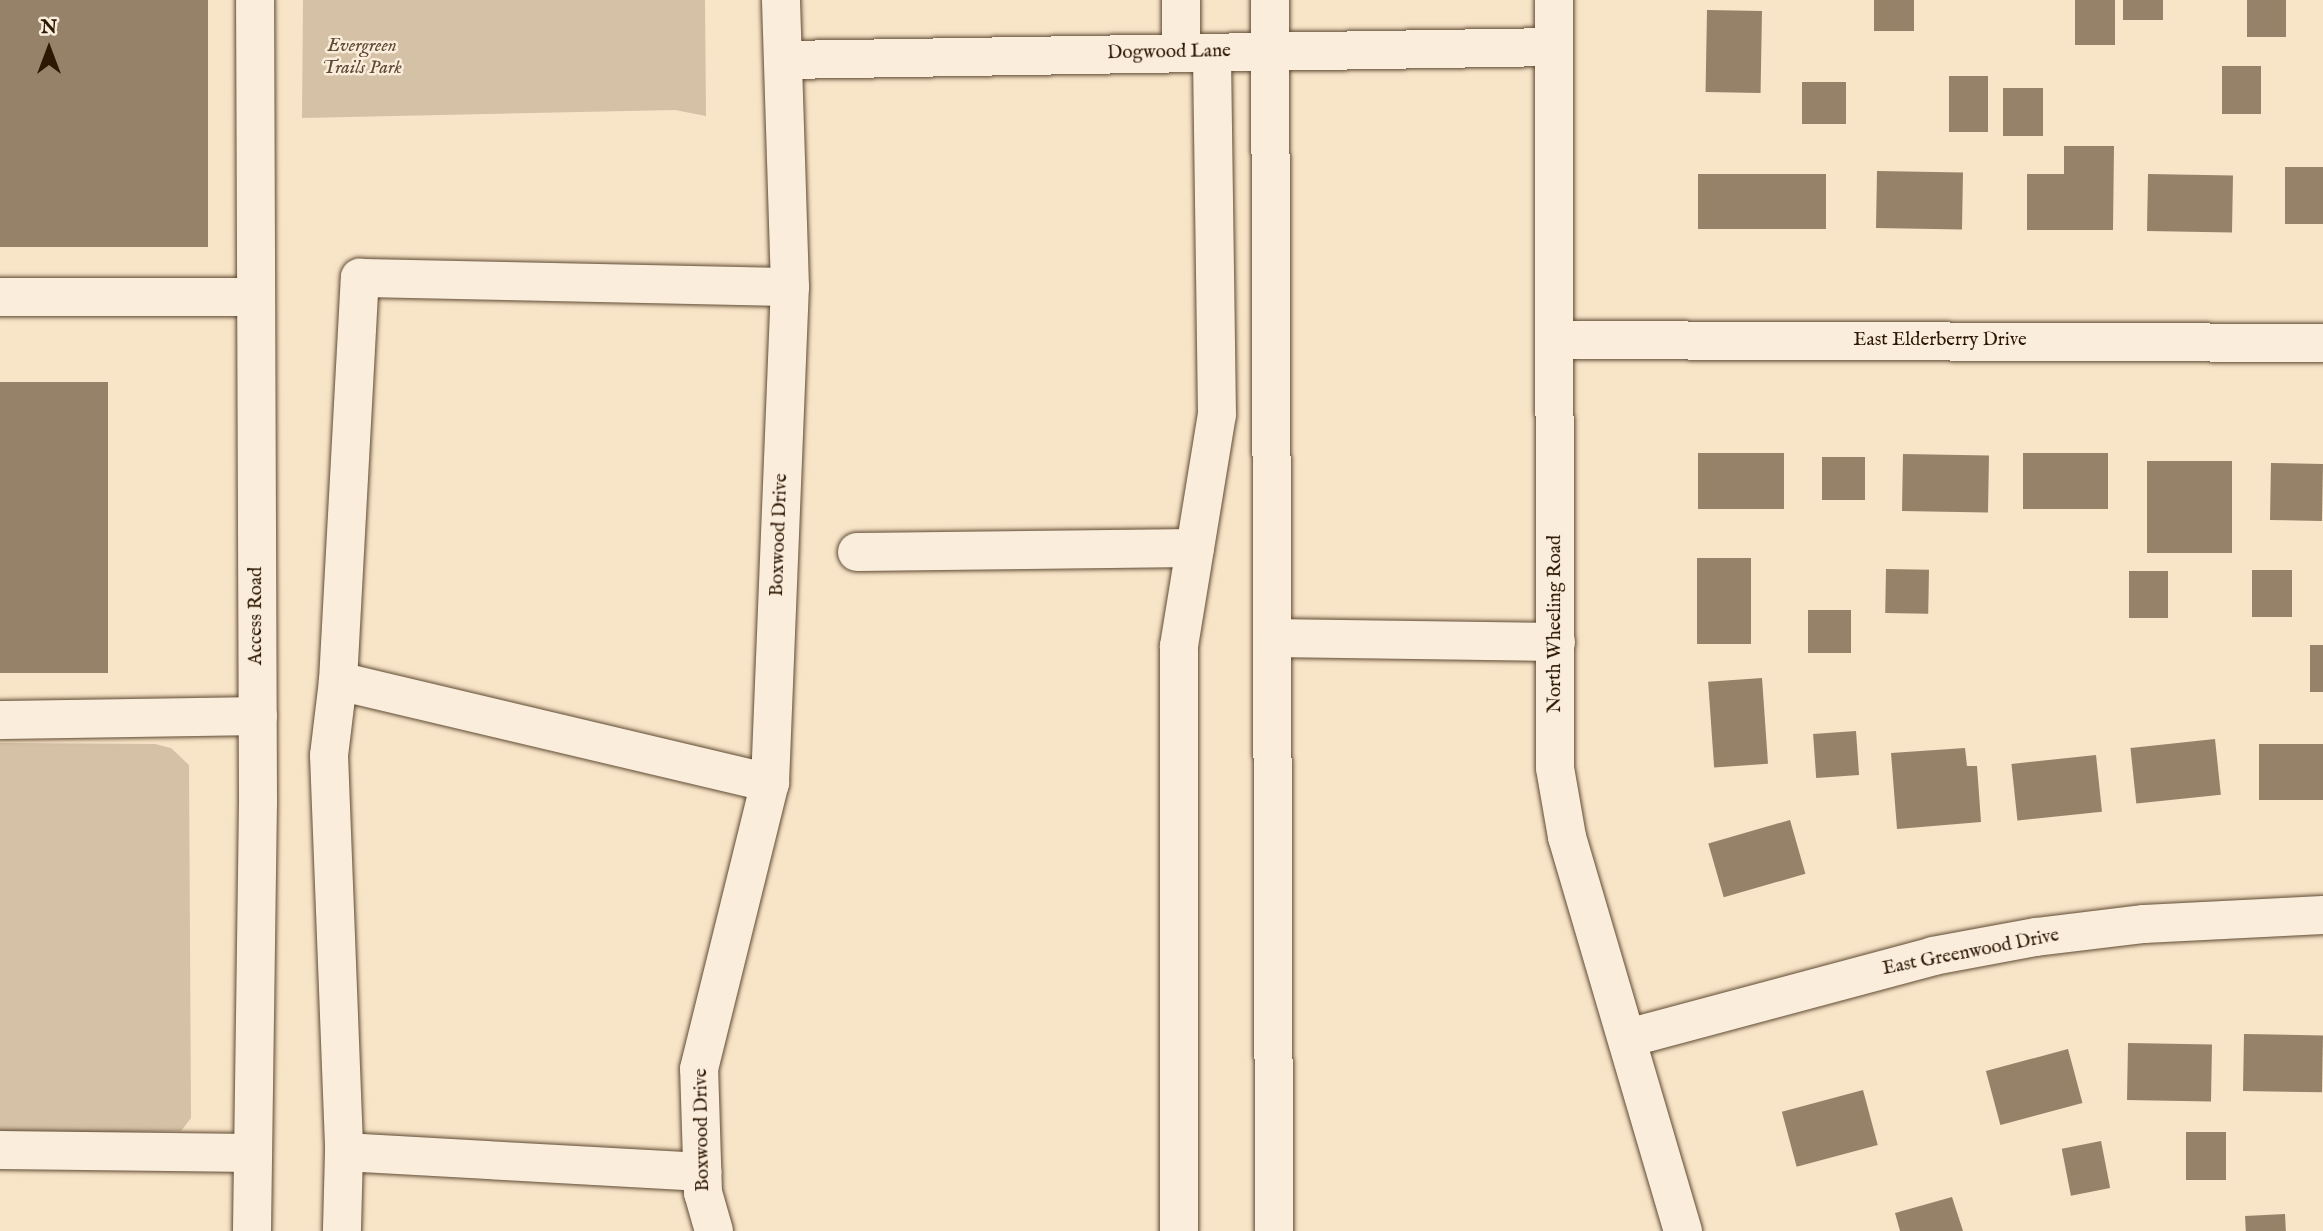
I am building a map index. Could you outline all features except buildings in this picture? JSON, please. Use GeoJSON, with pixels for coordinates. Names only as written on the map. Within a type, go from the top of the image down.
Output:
{"type":"FeatureCollection","features":[{"type":"Feature","properties":{"kind":"street","name":"Access Road"},"geometry":{"type":"LineString","coordinates":[[251,1231],[258,716],[256,0]]}},
{"type":"Feature","properties":{"kind":"street","name":"Boxwood Drive"},"geometry":{"type":"LineString","coordinates":[[714,1231],[702,1172],[699,1069],[769,783],[790,287],[786,60],[781,0]]}},
{"type":"Feature","properties":{"kind":"street"},"geometry":{"type":"LineString","coordinates":[[1179,1231],[1179,646],[1217,415],[1196,52],[1181,0]]}},
{"type":"Feature","properties":{"kind":"street"},"geometry":{"type":"LineString","coordinates":[[1270,0],[1275,1231]]}},
{"type":"Feature","properties":{"kind":"street","name":"North Wheeling Road"},"geometry":{"type":"LineString","coordinates":[[1554,0],[1555,768],[1567,837],[1683,1231]]}},
{"type":"Feature","properties":{"kind":"street","name":"Dogwood Lane"},"geometry":{"type":"LineString","coordinates":[[786,60],[1553,47]]}},
{"type":"Feature","properties":{"kind":"street"},"geometry":{"type":"LineString","coordinates":[[342,1231],[344,1152],[329,755],[338,681],[360,278],[790,287]]}},
{"type":"Feature","properties":{"kind":"street"},"geometry":{"type":"LineString","coordinates":[[0,297],[256,298]]}},
{"type":"Feature","properties":{"kind":"street","name":"East Elderberry Drive"},"geometry":{"type":"LineString","coordinates":[[1556,340],[2323,343]]}},
{"type":"Feature","properties":{"kind":"street"},"geometry":{"type":"LineString","coordinates":[[857,552],[1195,548]]}},
{"type":"Feature","properties":{"kind":"street"},"geometry":{"type":"LineString","coordinates":[[1272,638],[1556,642]]}},
{"type":"Feature","properties":{"kind":"street"},"geometry":{"type":"LineString","coordinates":[[338,681],[769,783]]}},
{"type":"Feature","properties":{"kind":"street"},"geometry":{"type":"LineString","coordinates":[[0,720],[258,716]]}},
{"type":"Feature","properties":{"kind":"street","name":"East Greenwood Drive"},"geometry":{"type":"LineString","coordinates":[[1628,1038],[1933,957],[2036,937],[2144,924],[2323,915]]}},
{"type":"Feature","properties":{"kind":"street"},"geometry":{"type":"LineString","coordinates":[[0,1150],[253,1153]]}},
{"type":"Feature","properties":{"kind":"street"},"geometry":{"type":"LineString","coordinates":[[344,1152],[702,1172]]}},
{"type":"Feature","properties":{"kind":"green space","name":"Evergreen Trails Park"},"geometry":{"type":"Polygon","coordinates":[[[303,0],[705,0],[706,116],[675,110],[302,118],[303,0]]]}},
{"type":"Feature","properties":{"kind":"green space"},"geometry":{"type":"Polygon","coordinates":[[[0,743],[155,744],[171,748],[189,765],[191,1118],[181,1131],[0,1134],[0,743]]]}}]}
